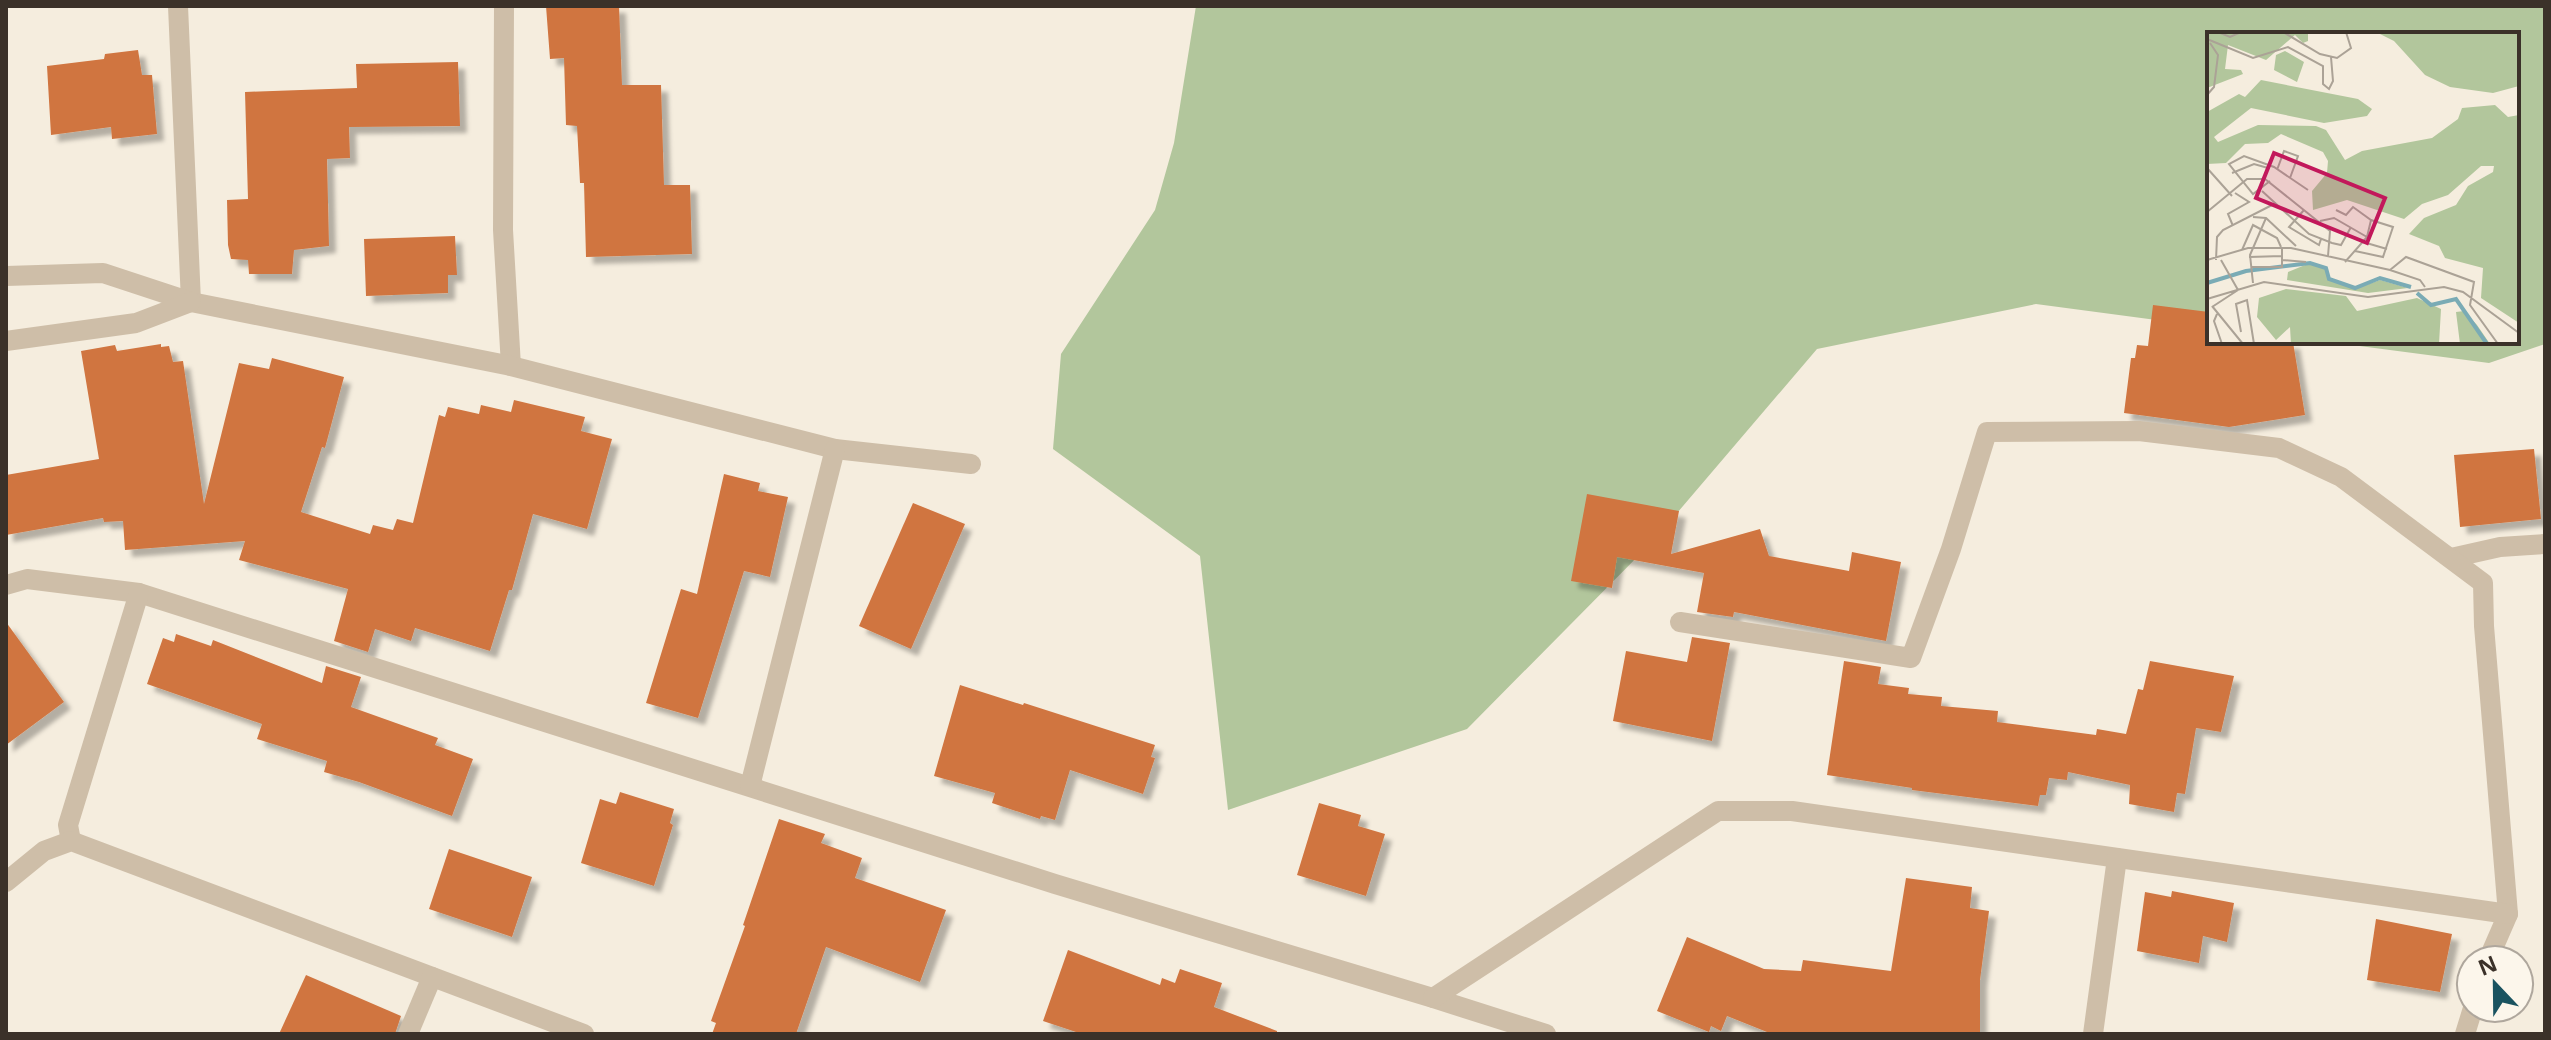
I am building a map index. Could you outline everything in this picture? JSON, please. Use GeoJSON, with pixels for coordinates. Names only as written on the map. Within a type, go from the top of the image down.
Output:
{"type":"FeatureCollection","features":[{"type":"Feature","properties":{"kind":"street"},"geometry":{"type":"LineString","coordinates":[[178,6],[191,302]]}},
{"type":"Feature","properties":{"kind":"street"},"geometry":{"type":"LineString","coordinates":[[504,6],[503,230],[511,366]]}},
{"type":"Feature","properties":{"kind":"street"},"geometry":{"type":"LineString","coordinates":[[6,276],[103,273],[191,302],[511,366],[835,449],[971,464]]}},
{"type":"Feature","properties":{"kind":"street"},"geometry":{"type":"LineString","coordinates":[[6,341],[136,323],[191,302]]}},
{"type":"Feature","properties":{"kind":"street"},"geometry":{"type":"LineString","coordinates":[[1680,622],[1911,658],[1951,549],[1987,432],[2139,431],[2279,448],[2341,477],[2483,583],[2508,914],[2495,944]]}},
{"type":"Feature","properties":{"kind":"street"},"geometry":{"type":"LineString","coordinates":[[750,786],[835,449]]}},
{"type":"Feature","properties":{"kind":"street"},"geometry":{"type":"LineString","coordinates":[[2451,558],[2500,547],[2545,544]]}},
{"type":"Feature","properties":{"kind":"street"},"geometry":{"type":"LineString","coordinates":[[6,585],[27,579],[139,593],[1055,884],[1546,1034]]}},
{"type":"Feature","properties":{"kind":"street"},"geometry":{"type":"LineString","coordinates":[[71,841],[68,825],[139,593]]}},
{"type":"Feature","properties":{"kind":"street"},"geometry":{"type":"LineString","coordinates":[[1433,998],[1718,811],[1792,811],[2508,914]]}},
{"type":"Feature","properties":{"kind":"street"},"geometry":{"type":"LineString","coordinates":[[6,882],[44,851],[71,841],[584,1034]]}},
{"type":"Feature","properties":{"kind":"street"},"geometry":{"type":"LineString","coordinates":[[2093,1034],[2117,858]]}},
{"type":"Feature","properties":{"kind":"street"},"geometry":{"type":"LineString","coordinates":[[408,1034],[432,977]]}},
{"type":"Feature","properties":{"kind":"green space"},"geometry":{"type":"Polygon","coordinates":[[[1196,6],[2545,6],[2545,344],[2489,363],[2344,344],[2519,344],[2519,32],[2207,32],[2207,327],[2036,304],[1817,349],[1654,540],[1467,729],[1228,810],[1200,556],[1053,449],[1061,354],[1155,210],[1174,143],[1196,6]]]}},
{"type":"Feature","properties":{"kind":"building"},"geometry":{"type":"Polygon","coordinates":[[[546,6],[619,6],[622,85],[661,85],[664,185],[690,185],[692,254],[586,257],[584,183],[580,183],[577,126],[566,125],[564,58],[550,59],[546,6]]]}},
{"type":"Feature","properties":{"kind":"building"},"geometry":{"type":"Polygon","coordinates":[[[138,50],[142,75],[152,75],[157,134],[112,139],[111,127],[51,135],[47,66],[104,59],[105,54],[138,50]]]}},
{"type":"Feature","properties":{"kind":"building"},"geometry":{"type":"Polygon","coordinates":[[[458,62],[460,126],[349,127],[350,158],[327,159],[329,246],[294,250],[292,274],[249,274],[248,260],[231,259],[227,200],[248,199],[245,92],[357,88],[356,64],[458,62]]]}},
{"type":"Feature","properties":{"kind":"building"},"geometry":{"type":"Polygon","coordinates":[[[455,236],[457,275],[448,275],[448,293],[366,296],[364,239],[455,236]]]}},
{"type":"Feature","properties":{"kind":"building"},"geometry":{"type":"Polygon","coordinates":[[[2153,305],[2207,312],[2207,344],[2293,344],[2305,415],[2229,427],[2124,413],[2131,358],[2135,358],[2137,345],[2148,346],[2153,305]]]}},
{"type":"Feature","properties":{"kind":"building"},"geometry":{"type":"Polygon","coordinates":[[[161,344],[161,347],[169,346],[173,362],[183,361],[204,504],[239,363],[269,369],[272,358],[344,377],[325,448],[322,447],[301,512],[370,534],[373,525],[393,530],[397,519],[413,523],[439,415],[445,417],[448,407],[479,414],[481,405],[511,412],[514,400],[585,417],[581,431],[612,439],[587,529],[533,514],[512,590],[509,590],[490,651],[415,628],[411,641],[375,629],[368,652],[334,641],[348,589],[239,560],[245,541],[125,550],[123,521],[104,522],[103,518],[6,535],[6,475],[99,459],[81,351],[115,345],[117,351],[161,344]]]}},
{"type":"Feature","properties":{"kind":"building"},"geometry":{"type":"Polygon","coordinates":[[[2534,449],[2541,519],[2460,527],[2454,455],[2534,449]]]}},
{"type":"Feature","properties":{"kind":"building"},"geometry":{"type":"Polygon","coordinates":[[[724,474],[760,483],[758,491],[788,497],[770,577],[744,571],[698,718],[646,703],[681,589],[697,594],[724,474]]]}},
{"type":"Feature","properties":{"kind":"building"},"geometry":{"type":"Polygon","coordinates":[[[1587,494],[1679,511],[1671,554],[1760,529],[1769,556],[1849,571],[1852,552],[1901,562],[1886,641],[1734,612],[1733,617],[1697,612],[1704,573],[1617,557],[1612,588],[1571,581],[1587,494]]]}},
{"type":"Feature","properties":{"kind":"building"},"geometry":{"type":"Polygon","coordinates":[[[913,503],[965,524],[911,649],[859,626],[913,503]]]}},
{"type":"Feature","properties":{"kind":"building"},"geometry":{"type":"Polygon","coordinates":[[[6,622],[64,702],[6,745],[6,622]]]}},
{"type":"Feature","properties":{"kind":"building"},"geometry":{"type":"Polygon","coordinates":[[[176,634],[211,646],[213,640],[322,683],[326,666],[361,677],[351,707],[438,738],[435,745],[473,759],[452,816],[324,772],[327,761],[257,739],[262,724],[147,684],[163,638],[174,642],[176,634]]]}},
{"type":"Feature","properties":{"kind":"building"},"geometry":{"type":"Polygon","coordinates":[[[1692,637],[1730,643],[1712,741],[1613,721],[1626,651],[1687,662],[1692,637]]]}},
{"type":"Feature","properties":{"kind":"building"},"geometry":{"type":"Polygon","coordinates":[[[1844,661],[1881,667],[1878,684],[1909,688],[1908,694],[1942,697],[1941,706],[1998,711],[1997,722],[2096,735],[2097,729],[2126,734],[2138,689],[2143,690],[2150,661],[2234,676],[2221,732],[2196,728],[2185,794],[2177,793],[2174,812],[2129,804],[2130,785],[2068,772],[2067,780],[2049,778],[2046,795],[2040,795],[2038,806],[1912,790],[1827,775],[1844,661]]]}},
{"type":"Feature","properties":{"kind":"building"},"geometry":{"type":"Polygon","coordinates":[[[960,685],[1155,745],[1151,757],[1155,758],[1143,794],[1070,770],[1055,820],[1041,816],[1040,819],[992,803],[995,793],[934,776],[960,685]]]}},
{"type":"Feature","properties":{"kind":"building"},"geometry":{"type":"Polygon","coordinates":[[[620,792],[674,809],[670,823],[673,825],[654,886],[581,863],[600,799],[616,804],[620,792]]]}},
{"type":"Feature","properties":{"kind":"building"},"geometry":{"type":"Polygon","coordinates":[[[1319,803],[1361,815],[1358,826],[1385,834],[1366,896],[1297,875],[1319,803]]]}},
{"type":"Feature","properties":{"kind":"building"},"geometry":{"type":"Polygon","coordinates":[[[779,819],[825,834],[821,843],[862,858],[855,878],[946,910],[920,982],[826,947],[796,1034],[712,1034],[716,1023],[711,1021],[779,819]]]}},
{"type":"Feature","properties":{"kind":"building"},"geometry":{"type":"Polygon","coordinates":[[[449,849],[532,877],[512,937],[429,909],[449,849]]]}},
{"type":"Feature","properties":{"kind":"building"},"geometry":{"type":"Polygon","coordinates":[[[1906,878],[1972,887],[1970,908],[1989,911],[1980,980],[1980,1034],[1772,1034],[1727,1016],[1721,1031],[1711,1026],[1709,1032],[1657,1011],[1687,937],[1764,969],[1801,971],[1803,960],[1891,971],[1906,878]]]}},
{"type":"Feature","properties":{"kind":"building"},"geometry":{"type":"Polygon","coordinates":[[[2172,891],[2234,903],[2227,942],[2203,936],[2199,963],[2137,951],[2145,892],[2171,897],[2172,891]]]}},
{"type":"Feature","properties":{"kind":"building"},"geometry":{"type":"Polygon","coordinates":[[[2376,919],[2452,934],[2440,992],[2367,980],[2376,919]]]}},
{"type":"Feature","properties":{"kind":"building"},"geometry":{"type":"Polygon","coordinates":[[[1068,950],[1160,985],[1162,978],[1175,983],[1180,969],[1222,983],[1214,1007],[1277,1031],[1277,1034],[1082,1034],[1043,1021],[1068,950]]]}},
{"type":"Feature","properties":{"kind":"building"},"geometry":{"type":"Polygon","coordinates":[[[306,975],[401,1016],[395,1034],[279,1034],[306,975]]]}}]}
